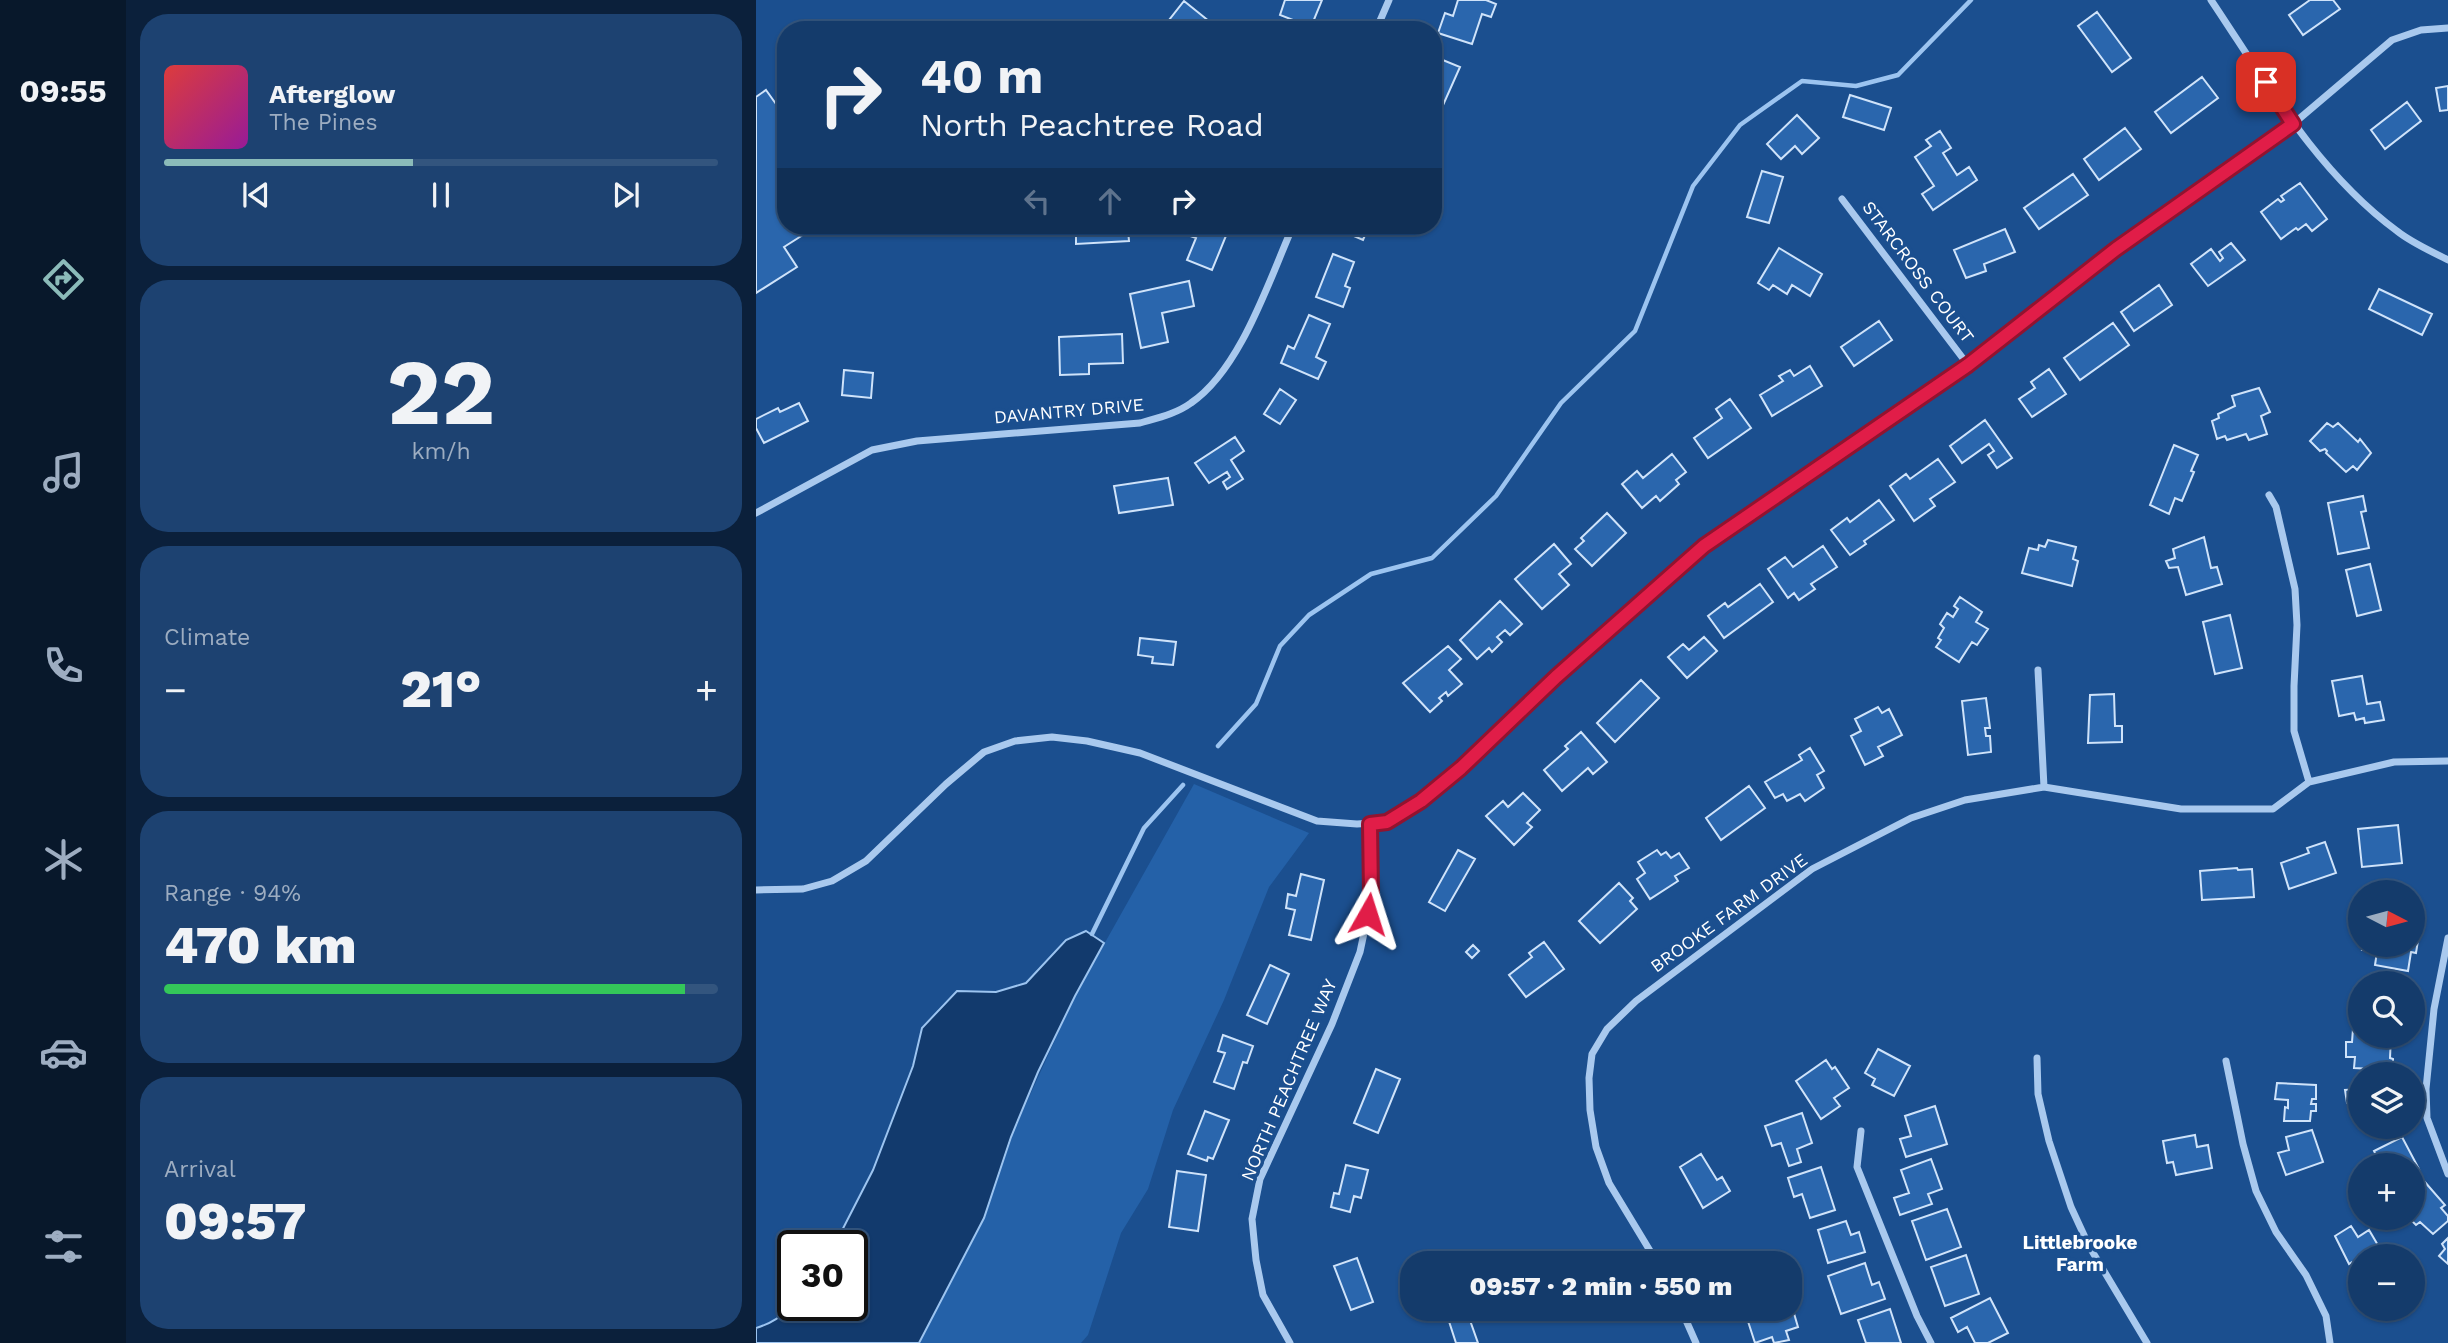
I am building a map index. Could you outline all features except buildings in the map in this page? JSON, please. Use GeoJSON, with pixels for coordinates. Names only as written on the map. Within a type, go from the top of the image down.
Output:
{"type":"FeatureCollection","features":[{"type":"Feature","properties":{"kind":"street"},"geometry":{"type":"LineString","coordinates":[[1380,21],[1389,0]]}},
{"type":"Feature","properties":{"kind":"street"},"geometry":{"type":"LineString","coordinates":[[2211,0],[2293,124],[2346,187],[2398,233],[2448,260]]}},
{"type":"Feature","properties":{"kind":"street"},"geometry":{"type":"LineString","coordinates":[[756,890],[803,889],[832,881],[866,861],[946,784],[984,752],[1015,741],[1052,737],[1087,741],[1140,753],[1317,821],[1370,824],[1387,822],[1421,801],[1461,768],[1556,677],[1704,546],[1968,365],[2116,249],[2293,124],[2392,40],[2421,30],[2448,28]]}},
{"type":"Feature","properties":{"kind":"street","name":"STARCROSS COURT"},"geometry":{"type":"LineString","coordinates":[[1842,198],[1968,365]]}},
{"type":"Feature","properties":{"kind":"street","name":"DAVANTRY DRIVE"},"geometry":{"type":"LineString","coordinates":[[756,512],[872,450],[917,441],[1140,423],[1191,404],[1219,377],[1248,330],[1289,235]]}},
{"type":"Feature","properties":{"kind":"street"},"geometry":{"type":"LineString","coordinates":[[2269,495],[2276,507],[2295,589],[2297,625],[2294,731],[2309,782]]}},
{"type":"Feature","properties":{"kind":"street"},"geometry":{"type":"LineString","coordinates":[[2038,670],[2044,787]]}},
{"type":"Feature","properties":{"kind":"street","name":"BROOKE FARM DRIVE"},"geometry":{"type":"LineString","coordinates":[[1650,1251],[1609,1183],[1596,1147],[1590,1110],[1589,1078],[1592,1054],[1607,1029],[1636,1001],[1812,869],[1912,818],[1965,800],[2044,787],[2181,809],[2273,809],[2309,782],[2394,762],[2448,761]]}},
{"type":"Feature","properties":{"kind":"street","name":"NORTH PEACHTREE WAY"},"geometry":{"type":"LineString","coordinates":[[1290,1343],[1263,1295],[1252,1219],[1260,1180],[1332,1024],[1360,952],[1371,895],[1370,824]]}},
{"type":"Feature","properties":{"kind":"street"},"geometry":{"type":"LineString","coordinates":[[2448,938],[2434,1009],[2426,1089],[2427,1118],[2448,1174]]}},
{"type":"Feature","properties":{"kind":"street"},"geometry":{"type":"LineString","coordinates":[[2037,1058],[2038,1094],[2049,1141],[2071,1208],[2089,1246],[2147,1343]]}},
{"type":"Feature","properties":{"kind":"street"},"geometry":{"type":"LineString","coordinates":[[2226,1061],[2256,1191],[2276,1232],[2306,1275],[2326,1315],[2330,1343]]}},
{"type":"Feature","properties":{"kind":"street"},"geometry":{"type":"LineString","coordinates":[[1861,1131],[1857,1167],[1917,1316],[1931,1343]]}},
{"type":"Feature","properties":{"kind":"street"},"geometry":{"type":"LineString","coordinates":[[1686,1321],[1696,1343]]}},
{"type":"Feature","properties":{"kind":"shaded area"},"geometry":{"type":"Polygon","coordinates":[[[1194,784],[1309,833],[1269,887],[1224,1000],[1173,1110],[1148,1189],[1121,1233],[1088,1335],[1081,1343],[919,1343],[984,1218],[1011,1137],[1075,996],[1194,784]]]}},
{"type":"Feature","properties":{"kind":"shaded area"},"geometry":{"type":"Polygon","coordinates":[[[1086,931],[1104,943],[1038,1072],[1011,1137],[984,1218],[919,1343],[756,1343],[756,1328],[777,1318],[777,1321],[868,1321],[868,1230],[842,1230],[873,1170],[913,1066],[922,1028],[957,991],[996,992],[1026,983],[1066,940],[1086,931]]]}},
{"type":"Feature","properties":{"kind":"waterway"},"geometry":{"type":"LineString","coordinates":[[1218,746],[1256,704],[1280,646],[1309,615],[1371,574],[1432,558],[1496,496],[1561,403],[1635,331],[1693,186],[1740,125],[1802,81],[1856,86],[1898,75],[1971,0]]}},
{"type":"Feature","properties":{"kind":"waterway"},"geometry":{"type":"LineString","coordinates":[[1092,934],[1144,828],[1183,785]]}},
{"type":"Feature","properties":{"kind":"district","name":"Littlebrooke Farm"},"geometry":{"type":"Point","coordinates":[2080,1253]}},
{"type":"Feature","properties":{"kind":"route"},"geometry":{"type":"LineString","coordinates":[[1368,914],[1371,895],[1370,824],[1387,822],[1421,801],[1461,768],[1556,677],[1704,546],[1968,365],[2116,249],[2293,124],[2266,82]]}}]}
